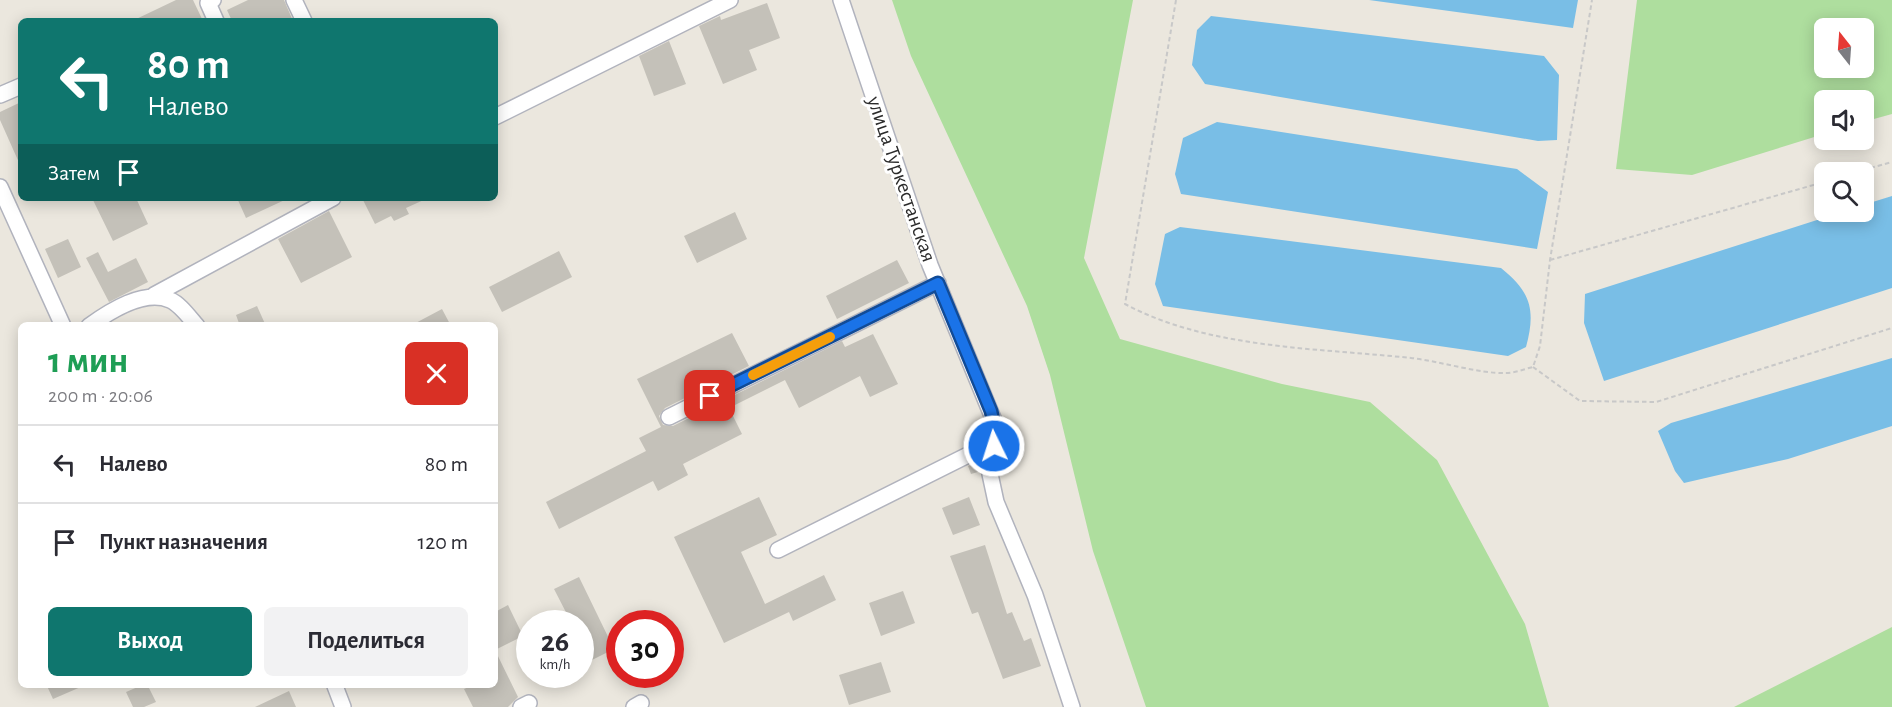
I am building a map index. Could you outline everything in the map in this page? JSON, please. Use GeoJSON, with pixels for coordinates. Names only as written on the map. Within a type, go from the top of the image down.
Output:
{"type":"FeatureCollection","features":[{"type":"Feature","properties":{"kind":"street"},"geometry":{"type":"LineString","coordinates":[[213,0],[208,3],[215,18]]}},
{"type":"Feature","properties":{"kind":"street"},"geometry":{"type":"LineString","coordinates":[[294,0],[303,18]]}},
{"type":"Feature","properties":{"kind":"street"},"geometry":{"type":"LineString","coordinates":[[498,116],[730,0]]}},
{"type":"Feature","properties":{"kind":"street","name":"улица Туркестанская"},"geometry":{"type":"LineString","coordinates":[[841,0],[938,283],[995,423],[994,446]]}},
{"type":"Feature","properties":{"kind":"street"},"geometry":{"type":"LineString","coordinates":[[0,95],[18,87]]}},
{"type":"Feature","properties":{"kind":"street"},"geometry":{"type":"LineString","coordinates":[[0,187],[61,322]]}},
{"type":"Feature","properties":{"kind":"street"},"geometry":{"type":"LineString","coordinates":[[96,322],[124,305],[154,295],[327,201]]}},
{"type":"Feature","properties":{"kind":"street"},"geometry":{"type":"LineString","coordinates":[[669,417],[938,283]]}},
{"type":"Feature","properties":{"kind":"street"},"geometry":{"type":"LineString","coordinates":[[154,295],[172,300],[193,322]]}},
{"type":"Feature","properties":{"kind":"street"},"geometry":{"type":"LineString","coordinates":[[778,549],[972,453],[994,446],[990,474],[996,502],[1035,595],[1072,707]]}},
{"type":"Feature","properties":{"kind":"street"},"geometry":{"type":"LineString","coordinates":[[335,688],[343,707]]}},
{"type":"Feature","properties":{"kind":"path"},"geometry":{"type":"LineString","coordinates":[[1176,0],[1125,304],[1155,320],[1200,332],[1291,346],[1414,358],[1506,373],[1533,367],[1580,401],[1656,402],[1892,328]]}},
{"type":"Feature","properties":{"kind":"path"},"geometry":{"type":"LineString","coordinates":[[1533,367],[1540,346],[1550,260],[1592,0]]}},
{"type":"Feature","properties":{"kind":"path"},"geometry":{"type":"LineString","coordinates":[[1874,167],[1892,162]]}},
{"type":"Feature","properties":{"kind":"path"},"geometry":{"type":"LineString","coordinates":[[1550,260],[1814,185]]}},
{"type":"Feature","properties":{"kind":"green space"},"geometry":{"type":"Polygon","coordinates":[[[892,0],[1133,0],[1084,258],[1120,339],[1282,384],[1370,402],[1437,460],[1525,624],[1549,707],[1146,707],[1093,551],[1050,375],[1027,306],[911,56],[892,0]]]}},
{"type":"Feature","properties":{"kind":"green space"},"geometry":{"type":"Polygon","coordinates":[[[1637,0],[1892,0],[1892,114],[1874,119],[1874,90],[1814,90],[1814,137],[1692,175],[1616,169],[1637,0]]]}},
{"type":"Feature","properties":{"kind":"green space"},"geometry":{"type":"Polygon","coordinates":[[[1892,627],[1892,707],[1734,707],[1892,627]]]}},
{"type":"Feature","properties":{"kind":"water"},"geometry":{"type":"Polygon","coordinates":[[[1369,0],[1578,0],[1573,28],[1369,0]]]}},
{"type":"Feature","properties":{"kind":"water"},"geometry":{"type":"Polygon","coordinates":[[[1211,16],[1544,56],[1559,75],[1557,140],[1538,141],[1205,84],[1192,65],[1197,30],[1211,16]]]}},
{"type":"Feature","properties":{"kind":"water"},"geometry":{"type":"Polygon","coordinates":[[[1217,122],[1517,169],[1548,192],[1537,249],[1181,194],[1175,174],[1183,138],[1217,122]]]}},
{"type":"Feature","properties":{"kind":"water"},"geometry":{"type":"Polygon","coordinates":[[[1892,196],[1892,288],[1604,381],[1584,323],[1585,294],[1814,221],[1874,222],[1874,202],[1892,196]]]}},
{"type":"Feature","properties":{"kind":"water"},"geometry":{"type":"Polygon","coordinates":[[[1180,227],[1501,268],[1519,285],[1528,303],[1531,322],[1526,347],[1508,356],[1163,306],[1155,284],[1165,234],[1180,227]]]}},
{"type":"Feature","properties":{"kind":"water"},"geometry":{"type":"Polygon","coordinates":[[[1892,358],[1892,426],[1788,459],[1684,483],[1675,471],[1658,431],[1671,423],[1892,358]]]}},
{"type":"Feature","properties":{"kind":"building"},"geometry":{"type":"Polygon","coordinates":[[[176,0],[193,0],[202,18],[138,18],[176,0]]]}},
{"type":"Feature","properties":{"kind":"building"},"geometry":{"type":"Polygon","coordinates":[[[248,0],[284,0],[292,18],[231,18],[227,10],[248,0]]]}},
{"type":"Feature","properties":{"kind":"building"},"geometry":{"type":"Polygon","coordinates":[[[767,3],[780,38],[749,50],[757,70],[723,84],[699,26],[720,16],[721,20],[767,3]]]}},
{"type":"Feature","properties":{"kind":"building"},"geometry":{"type":"Polygon","coordinates":[[[669,41],[686,84],[654,96],[639,56],[669,41]]]}},
{"type":"Feature","properties":{"kind":"building"},"geometry":{"type":"Polygon","coordinates":[[[18,103],[18,160],[0,120],[0,112],[18,103]]]}},
{"type":"Feature","properties":{"kind":"building"},"geometry":{"type":"Polygon","coordinates":[[[93,201],[137,201],[148,224],[113,241],[93,201]]]}},
{"type":"Feature","properties":{"kind":"building"},"geometry":{"type":"Polygon","coordinates":[[[238,201],[283,201],[246,218],[238,201]]]}},
{"type":"Feature","properties":{"kind":"building"},"geometry":{"type":"Polygon","coordinates":[[[364,201],[421,201],[406,208],[409,214],[394,221],[391,216],[375,224],[364,201]]]}},
{"type":"Feature","properties":{"kind":"building"},"geometry":{"type":"Polygon","coordinates":[[[329,211],[352,257],[301,283],[278,239],[329,211]]]}},
{"type":"Feature","properties":{"kind":"building"},"geometry":{"type":"Polygon","coordinates":[[[735,212],[747,239],[697,263],[684,236],[735,212]]]}},
{"type":"Feature","properties":{"kind":"building"},"geometry":{"type":"Polygon","coordinates":[[[68,239],[81,267],[58,278],[45,249],[68,239]]]}},
{"type":"Feature","properties":{"kind":"building"},"geometry":{"type":"Polygon","coordinates":[[[559,251],[572,277],[502,312],[489,287],[559,251]]]}},
{"type":"Feature","properties":{"kind":"building"},"geometry":{"type":"Polygon","coordinates":[[[98,252],[108,272],[136,258],[148,282],[109,302],[86,258],[98,252]]]}},
{"type":"Feature","properties":{"kind":"building"},"geometry":{"type":"Polygon","coordinates":[[[897,260],[909,283],[837,319],[826,296],[897,260]]]}},
{"type":"Feature","properties":{"kind":"building"},"geometry":{"type":"Polygon","coordinates":[[[257,306],[264,322],[239,322],[236,315],[257,306]]]}},
{"type":"Feature","properties":{"kind":"building"},"geometry":{"type":"Polygon","coordinates":[[[442,309],[449,322],[418,322],[442,309]]]}},
{"type":"Feature","properties":{"kind":"building"},"geometry":{"type":"Polygon","coordinates":[[[732,333],[749,366],[665,408],[659,416],[663,425],[673,426],[842,341],[845,347],[873,334],[898,384],[870,397],[860,376],[799,408],[785,380],[729,408],[742,434],[683,464],[688,475],[658,491],[653,481],[559,529],[546,502],[646,451],[639,438],[661,427],[637,379],[732,333]]]}},
{"type":"Feature","properties":{"kind":"building"},"geometry":{"type":"Polygon","coordinates":[[[979,461],[981,471],[971,474],[968,466],[979,461]]]}},
{"type":"Feature","properties":{"kind":"building"},"geometry":{"type":"Polygon","coordinates":[[[759,497],[777,535],[741,552],[765,604],[824,575],[836,600],[793,621],[789,612],[724,643],[674,537],[759,497]]]}},
{"type":"Feature","properties":{"kind":"building"},"geometry":{"type":"Polygon","coordinates":[[[969,497],[980,525],[953,535],[942,508],[969,497]]]}},
{"type":"Feature","properties":{"kind":"building"},"geometry":{"type":"Polygon","coordinates":[[[985,545],[1007,614],[1012,612],[1024,641],[1031,638],[1041,666],[1003,679],[978,612],[972,614],[950,556],[985,545]]]}},
{"type":"Feature","properties":{"kind":"building"},"geometry":{"type":"Polygon","coordinates":[[[579,577],[606,633],[606,653],[594,659],[594,610],[565,610],[554,589],[579,577]]]}},
{"type":"Feature","properties":{"kind":"building"},"geometry":{"type":"Polygon","coordinates":[[[903,591],[915,623],[881,636],[869,603],[903,591]]]}},
{"type":"Feature","properties":{"kind":"building"},"geometry":{"type":"Polygon","coordinates":[[[508,605],[516,622],[516,640],[498,648],[498,610],[508,605]]]}},
{"type":"Feature","properties":{"kind":"building"},"geometry":{"type":"Polygon","coordinates":[[[498,656],[518,697],[508,707],[473,707],[464,689],[498,688],[498,656]]]}},
{"type":"Feature","properties":{"kind":"building"},"geometry":{"type":"Polygon","coordinates":[[[881,662],[891,692],[849,705],[839,675],[881,662]]]}},
{"type":"Feature","properties":{"kind":"building"},"geometry":{"type":"Polygon","coordinates":[[[48,688],[78,688],[53,699],[48,688]]]}},
{"type":"Feature","properties":{"kind":"building"},"geometry":{"type":"Polygon","coordinates":[[[135,688],[149,688],[156,702],[144,707],[133,707],[126,692],[135,688]]]}},
{"type":"Feature","properties":{"kind":"building"},"geometry":{"type":"Polygon","coordinates":[[[289,691],[296,707],[255,707],[289,691]]]}},
{"type":"Feature","properties":{"kind":"slow traffic"},"geometry":{"type":"LineString","coordinates":[[753,375],[830,337]]}},
{"type":"Feature","properties":{"kind":"route"},"geometry":{"type":"LineString","coordinates":[[710,396],[938,283],[991,411],[996,432],[994,446]]}}]}
